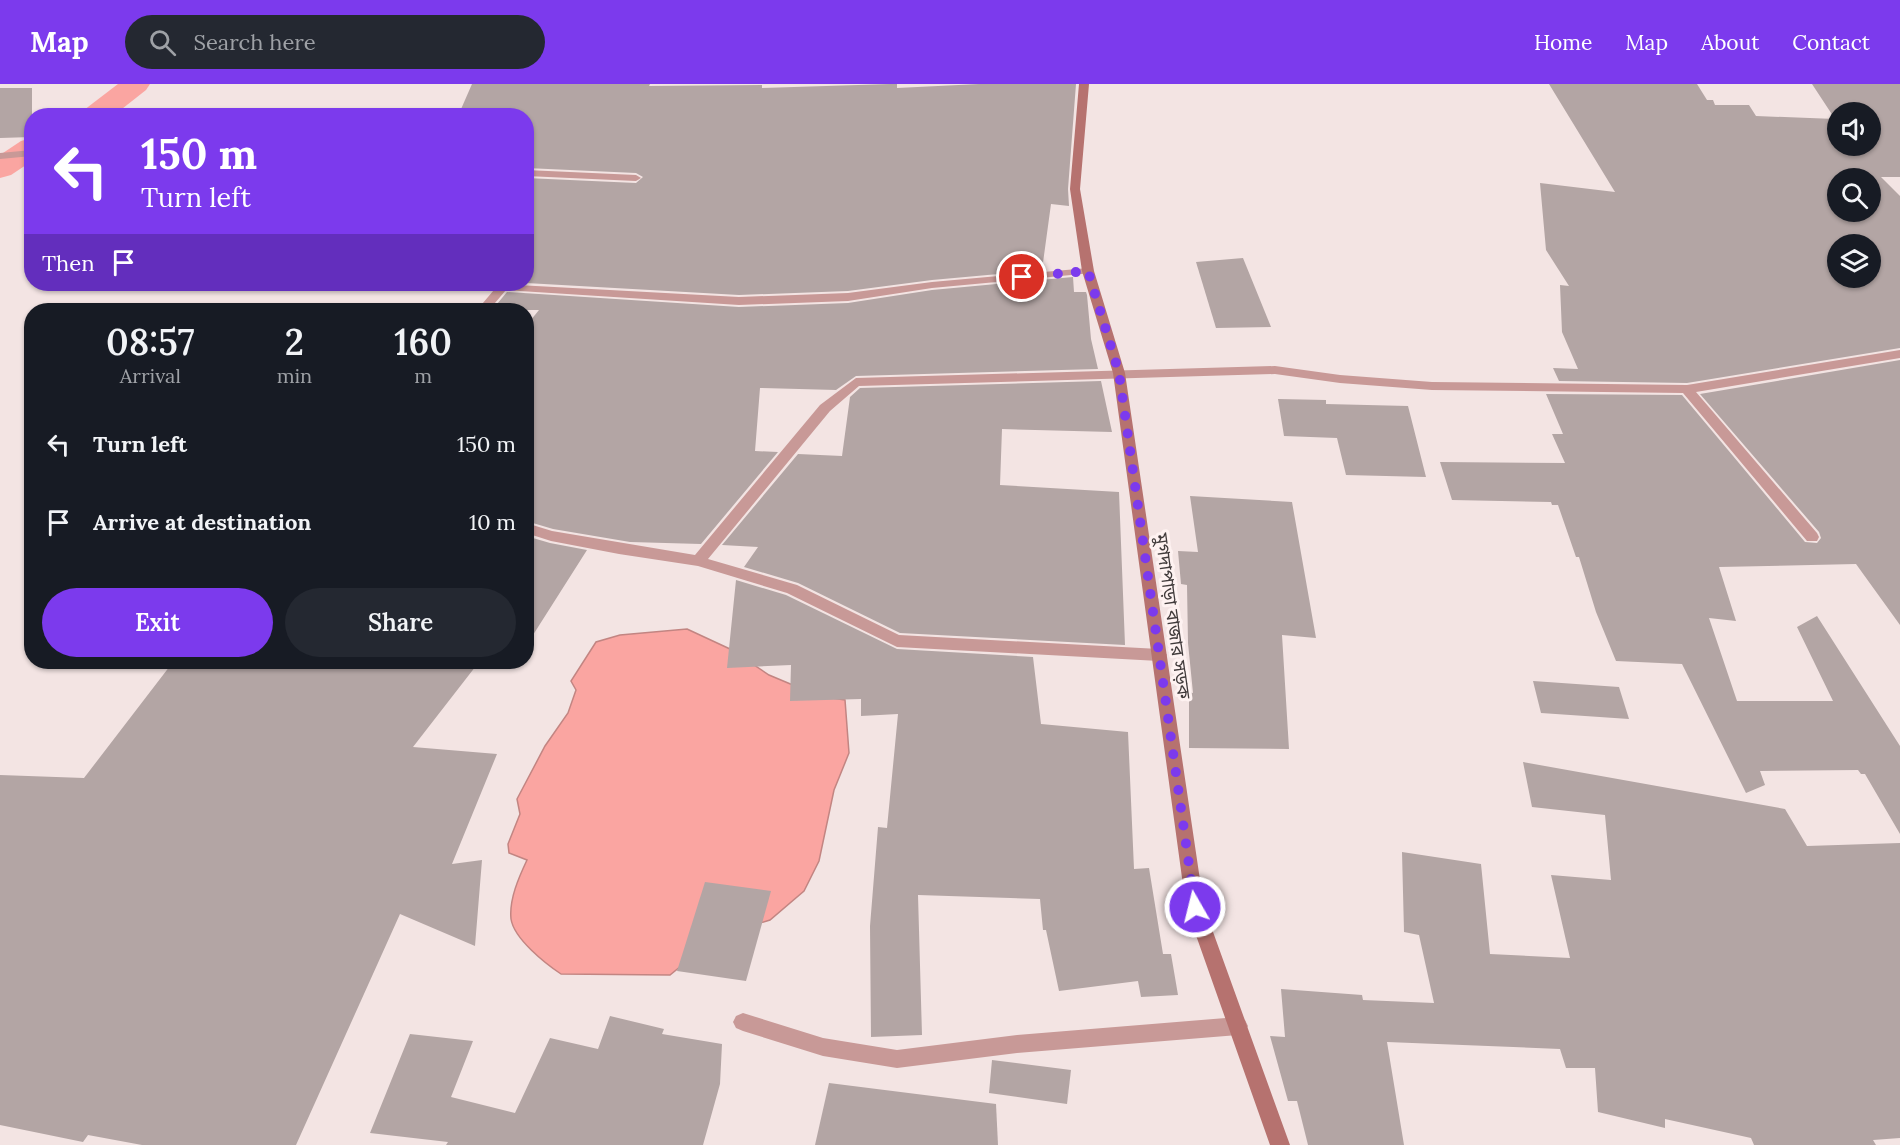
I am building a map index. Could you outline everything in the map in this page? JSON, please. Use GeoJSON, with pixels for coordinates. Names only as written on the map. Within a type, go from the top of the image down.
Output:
{"type":"FeatureCollection","features":[{"type":"Feature","properties":{"kind":"street","name":"মুগদাপাড়া বাজার সড়ক"},"geometry":{"type":"LineString","coordinates":[[1084,84],[1075,189],[1088,271],[1119,373],[1195,907],[1280,1145]]}},
{"type":"Feature","properties":{"kind":"street"},"geometry":{"type":"LineString","coordinates":[[0,156],[24,154]]}},
{"type":"Feature","properties":{"kind":"street"},"geometry":{"type":"LineString","coordinates":[[534,173],[636,178]]}},
{"type":"Feature","properties":{"kind":"street"},"geometry":{"type":"LineString","coordinates":[[534,288],[739,301],[848,297],[932,285],[1088,271]]}},
{"type":"Feature","properties":{"kind":"street"},"geometry":{"type":"LineString","coordinates":[[489,303],[499,291]]}},
{"type":"Feature","properties":{"kind":"street"},"geometry":{"type":"LineString","coordinates":[[698,561],[825,408],[856,382],[1275,370],[1340,379],[1432,386],[1688,389],[1900,354]]}},
{"type":"Feature","properties":{"kind":"street"},"geometry":{"type":"LineString","coordinates":[[1688,389],[1812,537]]}},
{"type":"Feature","properties":{"kind":"street"},"geometry":{"type":"LineString","coordinates":[[534,531],[620,549],[698,561],[792,589],[897,641],[1159,655]]}},
{"type":"Feature","properties":{"kind":"street"},"geometry":{"type":"LineString","coordinates":[[743,1022],[823,1047],[897,1059],[1017,1044],[1238,1026]]}},
{"type":"Feature","properties":{"kind":"shaded area"},"geometry":{"type":"Polygon","coordinates":[[[687,629],[730,649],[769,675],[819,696],[845,700],[849,753],[834,790],[819,861],[804,891],[770,920],[737,930],[703,948],[670,975],[561,974],[524,943],[513,927],[511,911],[513,896],[527,860],[509,853],[508,844],[520,814],[517,799],[545,746],[568,713],[576,690],[571,681],[596,642],[620,635],[687,629]]]}},
{"type":"Feature","properties":{"kind":"building"},"geometry":{"type":"Polygon","coordinates":[[[472,84],[762,85],[762,88],[897,84],[897,88],[979,84],[1076,84],[1068,189],[1069,206],[1051,204],[1042,270],[932,280],[848,291],[739,295],[534,283],[534,178],[636,183],[643,177],[636,173],[534,168],[534,108],[462,108],[472,84]]]}},
{"type":"Feature","properties":{"kind":"building"},"geometry":{"type":"Polygon","coordinates":[[[1549,84],[1697,84],[1707,100],[1713,100],[1715,105],[1749,105],[1756,116],[1827,119],[1827,156],[1881,156],[1881,102],[1827,102],[1827,107],[1812,84],[1900,84],[1900,177],[1881,177],[1900,196],[1900,348],[1687,383],[1559,381],[1553,368],[1578,369],[1562,332],[1560,285],[1569,286],[1546,250],[1540,183],[1615,192],[1549,84]]]}},
{"type":"Feature","properties":{"kind":"building"},"geometry":{"type":"Polygon","coordinates":[[[0,88],[32,88],[32,108],[24,108],[24,137],[0,138],[0,88]]]}},
{"type":"Feature","properties":{"kind":"building"},"geometry":{"type":"Polygon","coordinates":[[[1243,258],[1271,327],[1216,328],[1196,262],[1243,258]]]}},
{"type":"Feature","properties":{"kind":"building"},"geometry":{"type":"Polygon","coordinates":[[[1073,277],[1074,292],[1086,292],[1087,295],[1091,339],[1098,369],[856,376],[836,390],[760,388],[755,451],[778,452],[701,544],[630,542],[553,529],[534,523],[534,316],[539,310],[534,310],[534,303],[498,303],[507,292],[739,307],[848,303],[932,290],[1073,277]]]}},
{"type":"Feature","properties":{"kind":"building"},"geometry":{"type":"Polygon","coordinates":[[[1900,360],[1900,625],[1856,564],[1719,567],[1736,621],[1709,618],[1737,701],[1833,701],[1797,627],[1817,616],[1900,746],[1900,834],[1865,774],[1861,774],[1858,770],[1760,771],[1765,785],[1746,793],[1682,664],[1616,661],[1558,505],[1552,505],[1551,502],[1452,500],[1440,462],[1565,463],[1552,434],[1563,434],[1546,394],[1682,395],[1805,542],[1817,543],[1821,538],[1819,532],[1700,394],[1900,360]]]}},
{"type":"Feature","properties":{"kind":"building"},"geometry":{"type":"Polygon","coordinates":[[[1101,381],[1112,432],[1002,429],[1000,485],[1119,492],[1125,645],[900,633],[798,583],[744,567],[758,547],[722,545],[798,454],[842,456],[850,397],[860,388],[1101,381]]]}},
{"type":"Feature","properties":{"kind":"building"},"geometry":{"type":"Polygon","coordinates":[[[1278,399],[1326,400],[1326,404],[1408,406],[1426,477],[1346,475],[1337,438],[1284,436],[1278,399]]]}},
{"type":"Feature","properties":{"kind":"building"},"geometry":{"type":"Polygon","coordinates":[[[1190,496],[1292,502],[1316,638],[1282,635],[1289,749],[1189,748],[1189,692],[1193,693],[1188,643],[1187,585],[1181,584],[1178,551],[1198,552],[1190,496]]]}},
{"type":"Feature","properties":{"kind":"building"},"geometry":{"type":"Polygon","coordinates":[[[534,538],[587,550],[534,633],[534,538]]]}},
{"type":"Feature","properties":{"kind":"building"},"geometry":{"type":"Polygon","coordinates":[[[736,580],[786,595],[897,649],[1033,657],[1041,724],[1128,732],[1134,869],[1149,868],[1163,954],[1171,954],[1178,995],[1141,997],[1138,981],[1059,991],[1046,930],[1043,930],[1040,899],[918,895],[922,1035],[871,1037],[870,926],[878,827],[887,828],[898,714],[861,716],[861,699],[790,701],[791,665],[727,668],[736,580]]]}},
{"type":"Feature","properties":{"kind":"building"},"geometry":{"type":"Polygon","coordinates":[[[168,669],[474,669],[413,747],[497,754],[452,864],[482,860],[475,946],[400,914],[296,1145],[142,1145],[88,1135],[83,1142],[0,1125],[0,775],[84,778],[168,669]]]}},
{"type":"Feature","properties":{"kind":"building"},"geometry":{"type":"Polygon","coordinates":[[[1533,681],[1619,687],[1629,719],[1541,713],[1533,681]]]}},
{"type":"Feature","properties":{"kind":"building"},"geometry":{"type":"Polygon","coordinates":[[[1523,762],[1785,809],[1807,846],[1900,843],[1900,1138],[1873,1140],[1876,1145],[1754,1145],[1751,1138],[1665,1119],[1665,1128],[1598,1112],[1595,1068],[1566,1068],[1560,1049],[1387,1042],[1404,1145],[1308,1145],[1297,1101],[1288,1101],[1270,1036],[1285,1037],[1281,989],[1362,995],[1363,1000],[1434,1003],[1419,935],[1404,932],[1402,852],[1481,864],[1490,954],[1570,958],[1551,875],[1611,880],[1605,815],[1532,807],[1523,762]]]}},
{"type":"Feature","properties":{"kind":"building"},"geometry":{"type":"Polygon","coordinates":[[[705,882],[771,891],[746,981],[677,971],[705,882]]]}},
{"type":"Feature","properties":{"kind":"building"},"geometry":{"type":"Polygon","coordinates":[[[610,1016],[664,1029],[662,1034],[722,1044],[720,1084],[703,1145],[446,1145],[448,1142],[370,1133],[410,1034],[473,1041],[451,1097],[515,1113],[550,1038],[598,1049],[610,1016]]]}},
{"type":"Feature","properties":{"kind":"building"},"geometry":{"type":"Polygon","coordinates":[[[992,1060],[1071,1070],[1067,1104],[989,1093],[992,1060]]]}},
{"type":"Feature","properties":{"kind":"building"},"geometry":{"type":"Polygon","coordinates":[[[829,1083],[996,1104],[998,1145],[815,1145],[829,1083]]]}},
{"type":"Feature","properties":{"kind":"waterway"},"geometry":{"type":"LineString","coordinates":[[104,108],[136,84]]}},
{"type":"Feature","properties":{"kind":"waterway"},"geometry":{"type":"LineString","coordinates":[[0,169],[24,152]]}},
{"type":"Feature","properties":{"kind":"route"},"geometry":{"type":"LineString","coordinates":[[1022,277],[1088,271],[1119,373],[1195,907]]}}]}
